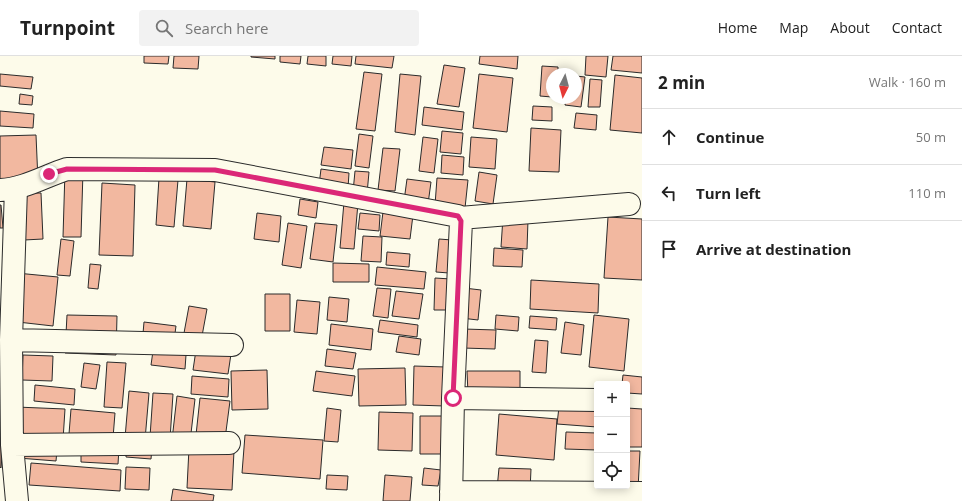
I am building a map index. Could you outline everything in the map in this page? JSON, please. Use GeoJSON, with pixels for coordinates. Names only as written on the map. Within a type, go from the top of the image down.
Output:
{"type":"FeatureCollection","features":[{"type":"Feature","properties":{"kind":"street"},"geometry":{"type":"LineString","coordinates":[[17,501],[12,445],[8,189],[30,183],[49,174],[67,169],[215,170],[446,212],[460,218],[629,204]]}},
{"type":"Feature","properties":{"kind":"street"},"geometry":{"type":"LineString","coordinates":[[460,218],[451,497],[642,493]]}},
{"type":"Feature","properties":{"kind":"street"},"geometry":{"type":"LineString","coordinates":[[11,340],[232,345]]}},
{"type":"Feature","properties":{"kind":"street"},"geometry":{"type":"LineString","coordinates":[[453,398],[594,400]]}},
{"type":"Feature","properties":{"kind":"street"},"geometry":{"type":"LineString","coordinates":[[12,445],[229,443]]}},
{"type":"Feature","properties":{"kind":"building"},"geometry":{"type":"Polygon","coordinates":[[[144,56],[169,56],[168,64],[144,63],[144,56]]]}},
{"type":"Feature","properties":{"kind":"building"},"geometry":{"type":"Polygon","coordinates":[[[174,56],[199,56],[198,69],[173,68],[174,56]]]}},
{"type":"Feature","properties":{"kind":"building"},"geometry":{"type":"Polygon","coordinates":[[[275,56],[275,59],[251,57],[275,56]]]}},
{"type":"Feature","properties":{"kind":"building"},"geometry":{"type":"Polygon","coordinates":[[[280,56],[301,56],[300,64],[280,62],[280,56]]]}},
{"type":"Feature","properties":{"kind":"building"},"geometry":{"type":"Polygon","coordinates":[[[308,56],[326,56],[326,66],[307,64],[308,56]]]}},
{"type":"Feature","properties":{"kind":"building"},"geometry":{"type":"Polygon","coordinates":[[[333,56],[352,56],[351,66],[332,64],[333,56]]]}},
{"type":"Feature","properties":{"kind":"building"},"geometry":{"type":"Polygon","coordinates":[[[356,56],[394,56],[392,68],[355,64],[356,56]]]}},
{"type":"Feature","properties":{"kind":"building"},"geometry":{"type":"Polygon","coordinates":[[[480,56],[518,56],[517,69],[479,64],[480,56]]]}},
{"type":"Feature","properties":{"kind":"building"},"geometry":{"type":"Polygon","coordinates":[[[586,56],[608,56],[606,77],[585,75],[586,56]]]}},
{"type":"Feature","properties":{"kind":"building"},"geometry":{"type":"Polygon","coordinates":[[[613,56],[642,56],[642,73],[611,70],[613,56]]]}},
{"type":"Feature","properties":{"kind":"building"},"geometry":{"type":"Polygon","coordinates":[[[444,65],[465,68],[459,107],[437,104],[444,65]]]}},
{"type":"Feature","properties":{"kind":"building"},"geometry":{"type":"Polygon","coordinates":[[[542,66],[558,67],[546,68],[546,96],[540,96],[542,66]]]}},
{"type":"Feature","properties":{"kind":"building"},"geometry":{"type":"Polygon","coordinates":[[[364,72],[382,74],[375,131],[356,129],[364,72]]]}},
{"type":"Feature","properties":{"kind":"building"},"geometry":{"type":"Polygon","coordinates":[[[0,74],[33,77],[31,89],[0,86],[0,74]]]}},
{"type":"Feature","properties":{"kind":"building"},"geometry":{"type":"Polygon","coordinates":[[[400,74],[421,76],[415,135],[395,132],[400,74]]]}},
{"type":"Feature","properties":{"kind":"building"},"geometry":{"type":"Polygon","coordinates":[[[479,74],[513,78],[507,132],[473,128],[479,74]]]}},
{"type":"Feature","properties":{"kind":"building"},"geometry":{"type":"Polygon","coordinates":[[[615,75],[642,78],[642,133],[610,130],[615,75]]]}},
{"type":"Feature","properties":{"kind":"building"},"geometry":{"type":"Polygon","coordinates":[[[582,77],[585,77],[582,100],[582,77]]]}},
{"type":"Feature","properties":{"kind":"building"},"geometry":{"type":"Polygon","coordinates":[[[590,79],[602,80],[600,107],[588,107],[590,79]]]}},
{"type":"Feature","properties":{"kind":"building"},"geometry":{"type":"Polygon","coordinates":[[[20,94],[33,96],[32,105],[19,104],[20,94]]]}},
{"type":"Feature","properties":{"kind":"building"},"geometry":{"type":"Polygon","coordinates":[[[565,104],[581,104],[581,107],[565,104]]]}},
{"type":"Feature","properties":{"kind":"building"},"geometry":{"type":"Polygon","coordinates":[[[533,106],[552,107],[552,121],[532,120],[533,106]]]}},
{"type":"Feature","properties":{"kind":"building"},"geometry":{"type":"Polygon","coordinates":[[[424,107],[464,112],[462,130],[422,125],[424,107]]]}},
{"type":"Feature","properties":{"kind":"building"},"geometry":{"type":"Polygon","coordinates":[[[0,111],[34,114],[33,128],[0,126],[0,111]]]}},
{"type":"Feature","properties":{"kind":"building"},"geometry":{"type":"Polygon","coordinates":[[[576,113],[597,115],[596,130],[574,128],[576,113]]]}},
{"type":"Feature","properties":{"kind":"building"},"geometry":{"type":"Polygon","coordinates":[[[531,128],[561,130],[559,172],[529,171],[531,128]]]}},
{"type":"Feature","properties":{"kind":"building"},"geometry":{"type":"Polygon","coordinates":[[[442,131],[463,133],[461,154],[440,152],[442,131]]]}},
{"type":"Feature","properties":{"kind":"building"},"geometry":{"type":"Polygon","coordinates":[[[359,134],[373,136],[369,168],[355,166],[359,134]]]}},
{"type":"Feature","properties":{"kind":"building"},"geometry":{"type":"Polygon","coordinates":[[[36,135],[38,181],[0,182],[0,136],[36,135]]]}},
{"type":"Feature","properties":{"kind":"building"},"geometry":{"type":"Polygon","coordinates":[[[423,137],[438,139],[434,173],[419,171],[423,137]]]}},
{"type":"Feature","properties":{"kind":"building"},"geometry":{"type":"Polygon","coordinates":[[[471,137],[497,139],[495,169],[469,167],[471,137]]]}},
{"type":"Feature","properties":{"kind":"building"},"geometry":{"type":"Polygon","coordinates":[[[324,147],[353,150],[351,169],[321,165],[324,147]]]}},
{"type":"Feature","properties":{"kind":"building"},"geometry":{"type":"Polygon","coordinates":[[[383,148],[400,149],[395,191],[378,190],[383,148]]]}},
{"type":"Feature","properties":{"kind":"building"},"geometry":{"type":"Polygon","coordinates":[[[442,155],[464,157],[463,175],[441,173],[442,155]]]}},
{"type":"Feature","properties":{"kind":"building"},"geometry":{"type":"Polygon","coordinates":[[[321,169],[349,173],[348,188],[319,185],[321,169]]]}},
{"type":"Feature","properties":{"kind":"building"},"geometry":{"type":"Polygon","coordinates":[[[65,170],[83,171],[81,237],[63,237],[65,170]]]}},
{"type":"Feature","properties":{"kind":"building"},"geometry":{"type":"Polygon","coordinates":[[[355,171],[369,172],[367,194],[353,192],[355,171]]]}},
{"type":"Feature","properties":{"kind":"building"},"geometry":{"type":"Polygon","coordinates":[[[479,172],[497,175],[493,204],[475,201],[479,172]]]}},
{"type":"Feature","properties":{"kind":"building"},"geometry":{"type":"Polygon","coordinates":[[[159,178],[178,180],[174,227],[156,225],[159,178]]]}},
{"type":"Feature","properties":{"kind":"building"},"geometry":{"type":"Polygon","coordinates":[[[437,178],[468,180],[465,208],[435,205],[437,178]]]}},
{"type":"Feature","properties":{"kind":"building"},"geometry":{"type":"Polygon","coordinates":[[[187,179],[215,182],[211,229],[183,226],[187,179]]]}},
{"type":"Feature","properties":{"kind":"building"},"geometry":{"type":"Polygon","coordinates":[[[407,179],[431,182],[428,204],[404,201],[407,179]]]}},
{"type":"Feature","properties":{"kind":"building"},"geometry":{"type":"Polygon","coordinates":[[[102,183],[135,185],[133,256],[99,255],[102,183]]]}},
{"type":"Feature","properties":{"kind":"building"},"geometry":{"type":"Polygon","coordinates":[[[22,193],[41,193],[43,239],[24,240],[22,193]]]}},
{"type":"Feature","properties":{"kind":"building"},"geometry":{"type":"Polygon","coordinates":[[[300,199],[318,202],[316,218],[298,215],[300,199]]]}},
{"type":"Feature","properties":{"kind":"building"},"geometry":{"type":"Polygon","coordinates":[[[344,202],[358,203],[354,249],[340,248],[344,202]]]}},
{"type":"Feature","properties":{"kind":"building"},"geometry":{"type":"Polygon","coordinates":[[[1,205],[3,228],[0,228],[1,205]]]}},
{"type":"Feature","properties":{"kind":"building"},"geometry":{"type":"Polygon","coordinates":[[[383,212],[413,215],[410,239],[380,236],[383,212]]]}},
{"type":"Feature","properties":{"kind":"building"},"geometry":{"type":"Polygon","coordinates":[[[257,213],[281,216],[279,242],[254,239],[257,213]]]}},
{"type":"Feature","properties":{"kind":"building"},"geometry":{"type":"Polygon","coordinates":[[[360,213],[380,215],[379,231],[358,229],[360,213]]]}},
{"type":"Feature","properties":{"kind":"building"},"geometry":{"type":"Polygon","coordinates":[[[503,217],[528,220],[527,249],[501,247],[503,217]]]}},
{"type":"Feature","properties":{"kind":"building"},"geometry":{"type":"Polygon","coordinates":[[[608,217],[642,219],[642,280],[604,278],[608,217]]]}},
{"type":"Feature","properties":{"kind":"building"},"geometry":{"type":"Polygon","coordinates":[[[288,223],[307,226],[301,268],[282,265],[288,223]]]}},
{"type":"Feature","properties":{"kind":"building"},"geometry":{"type":"Polygon","coordinates":[[[315,223],[337,225],[333,262],[310,259],[315,223]]]}},
{"type":"Feature","properties":{"kind":"building"},"geometry":{"type":"Polygon","coordinates":[[[363,236],[382,237],[381,262],[361,261],[363,236]]]}},
{"type":"Feature","properties":{"kind":"building"},"geometry":{"type":"Polygon","coordinates":[[[61,239],[74,241],[70,276],[57,275],[61,239]]]}},
{"type":"Feature","properties":{"kind":"building"},"geometry":{"type":"Polygon","coordinates":[[[439,239],[452,240],[449,273],[436,272],[439,239]]]}},
{"type":"Feature","properties":{"kind":"building"},"geometry":{"type":"Polygon","coordinates":[[[494,248],[523,250],[522,267],[493,266],[494,248]]]}},
{"type":"Feature","properties":{"kind":"building"},"geometry":{"type":"Polygon","coordinates":[[[387,252],[410,254],[409,267],[386,265],[387,252]]]}},
{"type":"Feature","properties":{"kind":"building"},"geometry":{"type":"Polygon","coordinates":[[[333,263],[369,264],[369,282],[333,282],[333,263]]]}},
{"type":"Feature","properties":{"kind":"building"},"geometry":{"type":"Polygon","coordinates":[[[90,264],[101,265],[98,289],[88,288],[90,264]]]}},
{"type":"Feature","properties":{"kind":"building"},"geometry":{"type":"Polygon","coordinates":[[[377,267],[426,272],[424,289],[375,285],[377,267]]]}},
{"type":"Feature","properties":{"kind":"building"},"geometry":{"type":"Polygon","coordinates":[[[6,272],[58,277],[53,326],[0,320],[6,272]]]}},
{"type":"Feature","properties":{"kind":"building"},"geometry":{"type":"Polygon","coordinates":[[[435,278],[451,279],[450,310],[434,310],[435,278]]]}},
{"type":"Feature","properties":{"kind":"building"},"geometry":{"type":"Polygon","coordinates":[[[531,280],[599,284],[598,313],[530,309],[531,280]]]}},
{"type":"Feature","properties":{"kind":"building"},"geometry":{"type":"Polygon","coordinates":[[[377,288],[391,289],[388,318],[373,316],[377,288]]]}},
{"type":"Feature","properties":{"kind":"building"},"geometry":{"type":"Polygon","coordinates":[[[464,288],[481,290],[478,320],[461,318],[464,288]]]}},
{"type":"Feature","properties":{"kind":"building"},"geometry":{"type":"Polygon","coordinates":[[[396,291],[423,294],[419,319],[392,316],[396,291]]]}},
{"type":"Feature","properties":{"kind":"building"},"geometry":{"type":"Polygon","coordinates":[[[265,294],[290,294],[290,331],[265,331],[265,294]]]}},
{"type":"Feature","properties":{"kind":"building"},"geometry":{"type":"Polygon","coordinates":[[[329,297],[349,299],[347,322],[327,320],[329,297]]]}},
{"type":"Feature","properties":{"kind":"building"},"geometry":{"type":"Polygon","coordinates":[[[297,300],[320,302],[317,334],[294,332],[297,300]]]}},
{"type":"Feature","properties":{"kind":"building"},"geometry":{"type":"Polygon","coordinates":[[[189,306],[207,309],[202,336],[184,333],[189,306]]]}},
{"type":"Feature","properties":{"kind":"building"},"geometry":{"type":"Polygon","coordinates":[[[67,315],[117,316],[116,355],[65,353],[67,315]]]}},
{"type":"Feature","properties":{"kind":"building"},"geometry":{"type":"Polygon","coordinates":[[[496,315],[519,317],[518,331],[495,329],[496,315]]]}},
{"type":"Feature","properties":{"kind":"building"},"geometry":{"type":"Polygon","coordinates":[[[594,315],[629,319],[624,371],[589,367],[594,315]]]}},
{"type":"Feature","properties":{"kind":"building"},"geometry":{"type":"Polygon","coordinates":[[[530,316],[557,318],[556,330],[529,328],[530,316]]]}},
{"type":"Feature","properties":{"kind":"building"},"geometry":{"type":"Polygon","coordinates":[[[380,320],[418,325],[417,337],[378,332],[380,320]]]}},
{"type":"Feature","properties":{"kind":"building"},"geometry":{"type":"Polygon","coordinates":[[[144,322],[176,326],[173,348],[142,345],[144,322]]]}},
{"type":"Feature","properties":{"kind":"building"},"geometry":{"type":"Polygon","coordinates":[[[565,322],[584,325],[581,355],[561,353],[565,322]]]}},
{"type":"Feature","properties":{"kind":"building"},"geometry":{"type":"Polygon","coordinates":[[[331,324],[373,329],[371,350],[329,345],[331,324]]]}},
{"type":"Feature","properties":{"kind":"building"},"geometry":{"type":"Polygon","coordinates":[[[464,329],[496,330],[495,349],[463,348],[464,329]]]}},
{"type":"Feature","properties":{"kind":"building"},"geometry":{"type":"Polygon","coordinates":[[[399,336],[421,339],[419,355],[396,352],[399,336]]]}},
{"type":"Feature","properties":{"kind":"building"},"geometry":{"type":"Polygon","coordinates":[[[535,340],[548,341],[546,373],[532,372],[535,340]]]}},
{"type":"Feature","properties":{"kind":"building"},"geometry":{"type":"Polygon","coordinates":[[[327,349],[356,353],[353,369],[325,366],[327,349]]]}},
{"type":"Feature","properties":{"kind":"building"},"geometry":{"type":"Polygon","coordinates":[[[196,350],[231,354],[228,374],[193,370],[196,350]]]}},
{"type":"Feature","properties":{"kind":"building"},"geometry":{"type":"Polygon","coordinates":[[[153,351],[186,355],[185,369],[151,365],[153,351]]]}},
{"type":"Feature","properties":{"kind":"building"},"geometry":{"type":"Polygon","coordinates":[[[23,355],[53,356],[52,381],[22,380],[23,355]]]}},
{"type":"Feature","properties":{"kind":"building"},"geometry":{"type":"Polygon","coordinates":[[[107,362],[126,363],[122,408],[104,407],[107,362]]]}},
{"type":"Feature","properties":{"kind":"building"},"geometry":{"type":"Polygon","coordinates":[[[84,363],[100,365],[96,389],[81,387],[84,363]]]}},
{"type":"Feature","properties":{"kind":"building"},"geometry":{"type":"Polygon","coordinates":[[[414,366],[446,367],[445,406],[413,405],[414,366]]]}},
{"type":"Feature","properties":{"kind":"building"},"geometry":{"type":"Polygon","coordinates":[[[405,368],[406,405],[359,406],[358,369],[405,368]]]}},
{"type":"Feature","properties":{"kind":"building"},"geometry":{"type":"Polygon","coordinates":[[[267,370],[268,409],[232,410],[231,371],[267,370]]]}},
{"type":"Feature","properties":{"kind":"building"},"geometry":{"type":"Polygon","coordinates":[[[316,371],[355,376],[352,396],[313,391],[316,371]]]}},
{"type":"Feature","properties":{"kind":"building"},"geometry":{"type":"Polygon","coordinates":[[[467,371],[520,371],[520,394],[468,394],[467,371]]]}},
{"type":"Feature","properties":{"kind":"building"},"geometry":{"type":"Polygon","coordinates":[[[623,375],[642,377],[642,394],[630,393],[630,381],[622,381],[623,375]]]}},
{"type":"Feature","properties":{"kind":"building"},"geometry":{"type":"Polygon","coordinates":[[[192,376],[229,379],[228,397],[191,394],[192,376]]]}},
{"type":"Feature","properties":{"kind":"building"},"geometry":{"type":"Polygon","coordinates":[[[35,385],[75,389],[74,405],[34,401],[35,385]]]}},
{"type":"Feature","properties":{"kind":"building"},"geometry":{"type":"Polygon","coordinates":[[[129,391],[149,393],[145,440],[125,438],[129,391]]]}},
{"type":"Feature","properties":{"kind":"building"},"geometry":{"type":"Polygon","coordinates":[[[153,393],[173,394],[170,439],[150,437],[153,393]]]}},
{"type":"Feature","properties":{"kind":"building"},"geometry":{"type":"Polygon","coordinates":[[[177,396],[195,399],[190,442],[172,440],[177,396]]]}},
{"type":"Feature","properties":{"kind":"building"},"geometry":{"type":"Polygon","coordinates":[[[200,398],[230,401],[225,439],[196,435],[200,398]]]}},
{"type":"Feature","properties":{"kind":"building"},"geometry":{"type":"Polygon","coordinates":[[[16,407],[65,409],[63,440],[14,438],[16,407]]]}},
{"type":"Feature","properties":{"kind":"building"},"geometry":{"type":"Polygon","coordinates":[[[559,407],[594,411],[594,427],[557,424],[559,407]]]}},
{"type":"Feature","properties":{"kind":"building"},"geometry":{"type":"Polygon","coordinates":[[[327,408],[341,410],[338,442],[324,441],[327,408]]]}},
{"type":"Feature","properties":{"kind":"building"},"geometry":{"type":"Polygon","coordinates":[[[630,408],[642,409],[642,447],[630,447],[630,408]]]}},
{"type":"Feature","properties":{"kind":"building"},"geometry":{"type":"Polygon","coordinates":[[[71,409],[115,413],[113,438],[69,434],[71,409]]]}},
{"type":"Feature","properties":{"kind":"building"},"geometry":{"type":"Polygon","coordinates":[[[379,412],[413,413],[412,451],[378,450],[379,412]]]}},
{"type":"Feature","properties":{"kind":"building"},"geometry":{"type":"Polygon","coordinates":[[[499,414],[557,419],[554,460],[496,455],[499,414]]]}},
{"type":"Feature","properties":{"kind":"building"},"geometry":{"type":"Polygon","coordinates":[[[420,416],[445,416],[444,454],[420,454],[420,416]]]}},
{"type":"Feature","properties":{"kind":"building"},"geometry":{"type":"Polygon","coordinates":[[[0,420],[5,421],[1,468],[0,467],[0,420]]]}},
{"type":"Feature","properties":{"kind":"building"},"geometry":{"type":"Polygon","coordinates":[[[566,432],[594,433],[594,450],[565,449],[566,432]]]}},
{"type":"Feature","properties":{"kind":"building"},"geometry":{"type":"Polygon","coordinates":[[[245,435],[323,440],[320,479],[242,473],[245,435]]]}},
{"type":"Feature","properties":{"kind":"building"},"geometry":{"type":"Polygon","coordinates":[[[126,444],[152,447],[151,459],[126,457],[126,444]]]}},
{"type":"Feature","properties":{"kind":"building"},"geometry":{"type":"Polygon","coordinates":[[[81,446],[119,448],[118,464],[81,462],[81,446]]]}},
{"type":"Feature","properties":{"kind":"building"},"geometry":{"type":"Polygon","coordinates":[[[19,447],[57,450],[56,461],[18,458],[19,447]]]}},
{"type":"Feature","properties":{"kind":"building"},"geometry":{"type":"Polygon","coordinates":[[[189,448],[234,451],[232,490],[187,488],[189,448]]]}},
{"type":"Feature","properties":{"kind":"building"},"geometry":{"type":"Polygon","coordinates":[[[630,451],[640,451],[638,489],[630,487],[630,451]]]}},
{"type":"Feature","properties":{"kind":"building"},"geometry":{"type":"Polygon","coordinates":[[[31,463],[121,470],[120,491],[29,485],[31,463]]]}},
{"type":"Feature","properties":{"kind":"building"},"geometry":{"type":"Polygon","coordinates":[[[126,467],[150,468],[149,490],[125,489],[126,467]]]}},
{"type":"Feature","properties":{"kind":"building"},"geometry":{"type":"Polygon","coordinates":[[[424,468],[441,470],[438,486],[422,485],[424,468]]]}},
{"type":"Feature","properties":{"kind":"building"},"geometry":{"type":"Polygon","coordinates":[[[499,468],[531,469],[530,491],[497,489],[499,468]]]}},
{"type":"Feature","properties":{"kind":"building"},"geometry":{"type":"Polygon","coordinates":[[[327,475],[348,476],[347,490],[326,489],[327,475]]]}},
{"type":"Feature","properties":{"kind":"building"},"geometry":{"type":"Polygon","coordinates":[[[385,475],[412,477],[410,501],[383,501],[385,475]]]}},
{"type":"Feature","properties":{"kind":"building"},"geometry":{"type":"Polygon","coordinates":[[[173,489],[214,495],[213,501],[171,501],[173,489]]]}},
{"type":"Feature","properties":{"kind":"route"},"geometry":{"type":"LineString","coordinates":[[49,174],[67,169],[215,170],[458,216],[461,221],[453,398]]}}]}
